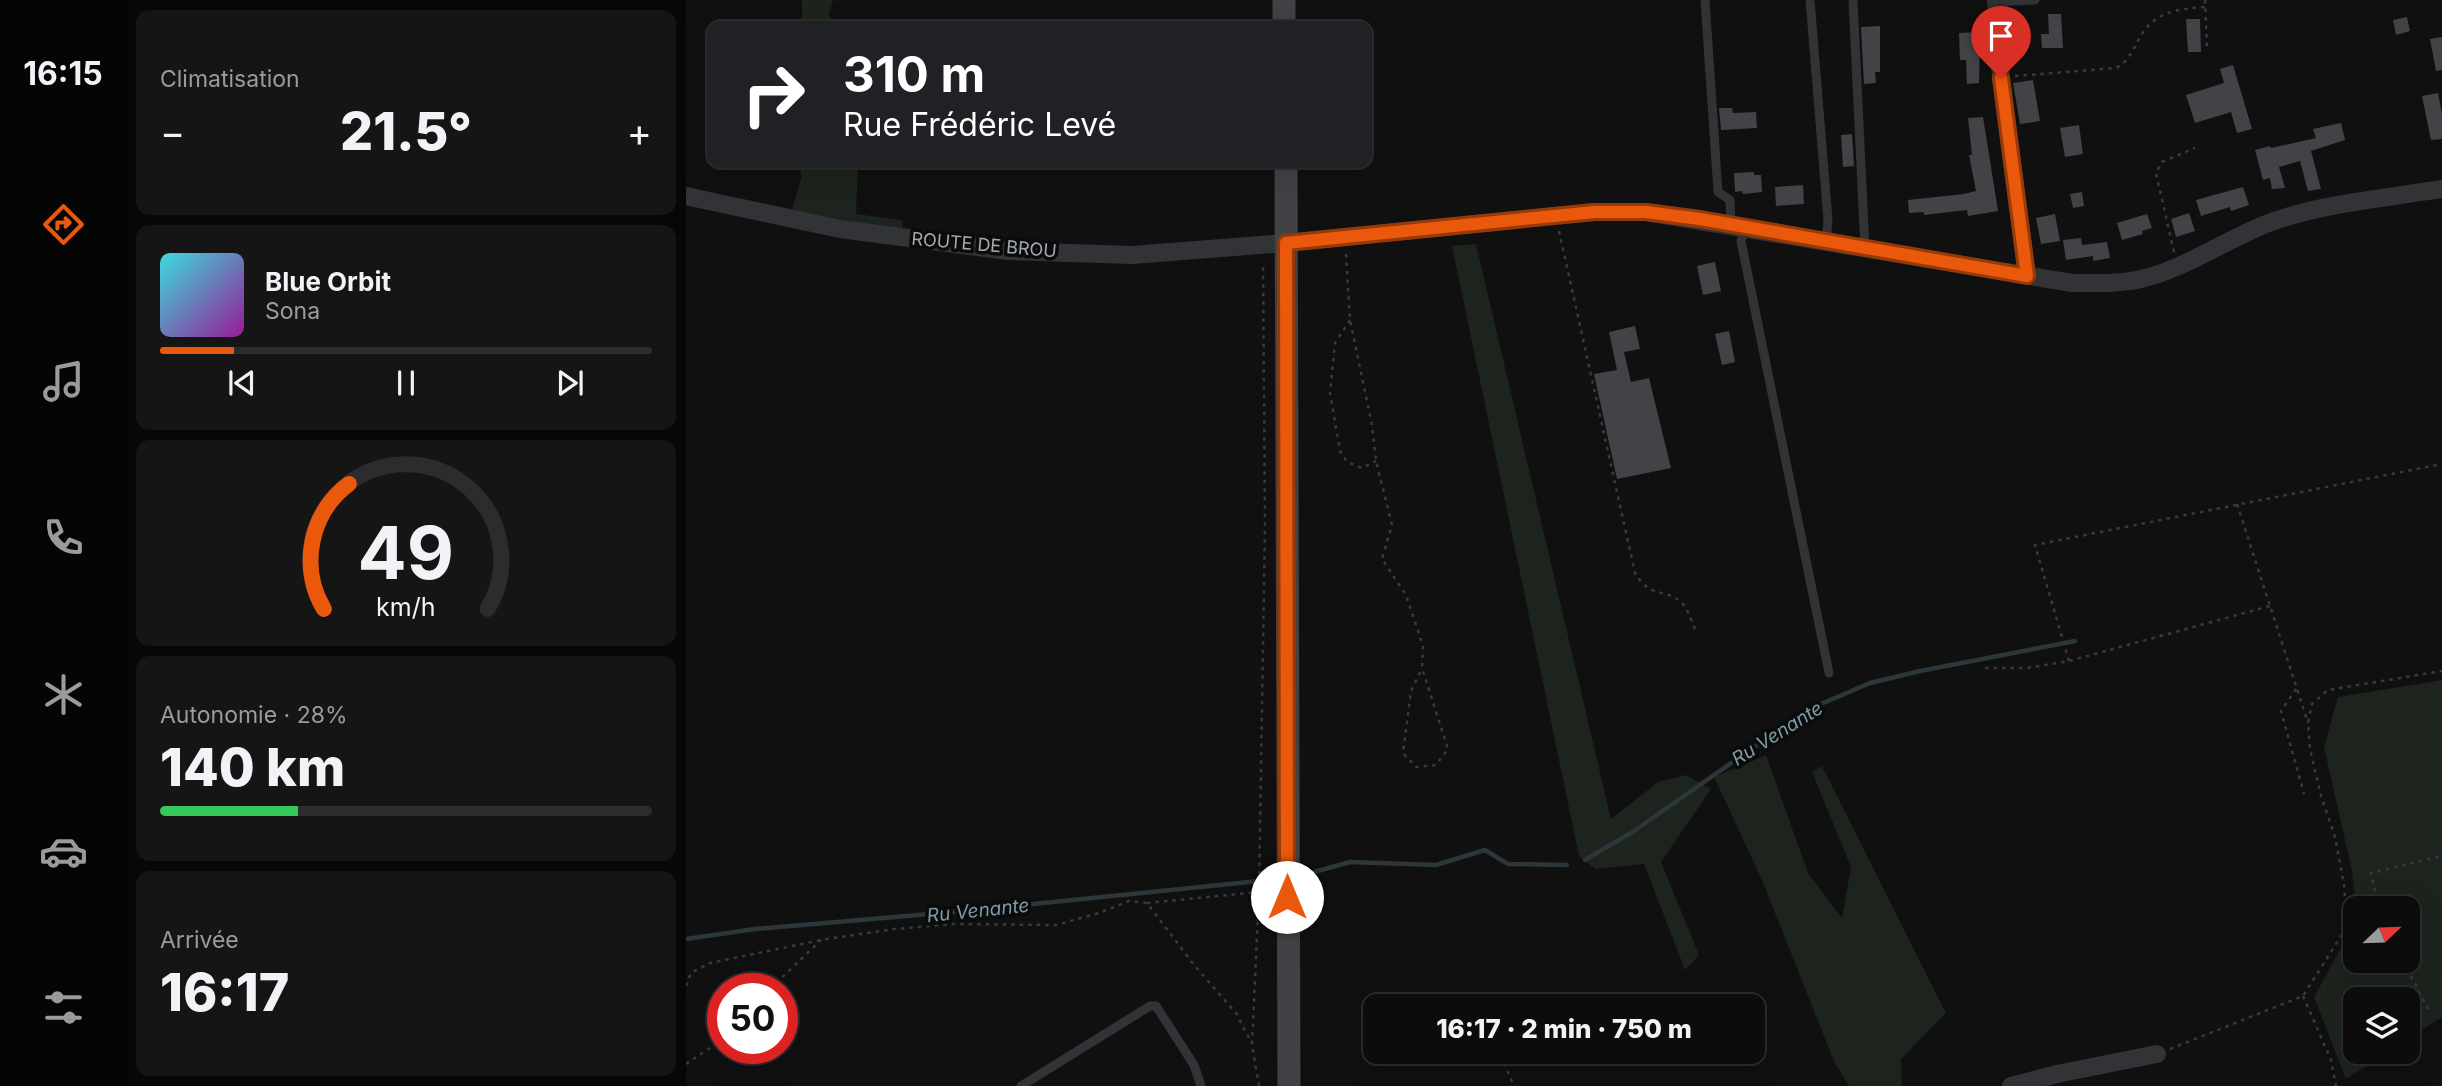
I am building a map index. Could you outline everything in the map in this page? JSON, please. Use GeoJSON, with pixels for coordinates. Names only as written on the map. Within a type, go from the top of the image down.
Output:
{"type":"FeatureCollection","features":[{"type":"Feature","properties":{"kind":"main road"},"geometry":{"type":"LineString","coordinates":[[1284,0],[1284,21]]}},
{"type":"Feature","properties":{"kind":"main road"},"geometry":{"type":"LineString","coordinates":[[1286,168],[1289,1086]]}},
{"type":"Feature","properties":{"kind":"street"},"geometry":{"type":"LineString","coordinates":[[1996,1],[2001,78],[2027,276]]}},
{"type":"Feature","properties":{"kind":"street","name":"ROUTE DE BROU"},"geometry":{"type":"LineString","coordinates":[[686,195],[840,229],[1008,251],[1132,254],[1286,243],[1556,215],[1646,212],[2072,283],[2106,283],[2141,279],[2179,265],[2272,222],[2299,214],[2442,189]]}},
{"type":"Feature","properties":{"kind":"street"},"geometry":{"type":"LineString","coordinates":[[2011,1086],[2071,1075],[2157,1054]]}},
{"type":"Feature","properties":{"kind":"lane"},"geometry":{"type":"LineString","coordinates":[[1705,0],[1718,192],[1730,200],[1738,226],[1829,673]]}},
{"type":"Feature","properties":{"kind":"lane"},"geometry":{"type":"LineString","coordinates":[[1810,0],[1828,220],[1826,242]]}},
{"type":"Feature","properties":{"kind":"lane"},"geometry":{"type":"LineString","coordinates":[[1853,0],[1854,65],[1865,249]]}},
{"type":"Feature","properties":{"kind":"lane"},"geometry":{"type":"LineString","coordinates":[[1996,1],[2035,0]]}},
{"type":"Feature","properties":{"kind":"lane"},"geometry":{"type":"LineString","coordinates":[[1021,1086],[1150,1006],[1156,1006],[1194,1065],[1201,1086]]}},
{"type":"Feature","properties":{"kind":"path"},"geometry":{"type":"LineString","coordinates":[[2205,0],[2207,50]]}},
{"type":"Feature","properties":{"kind":"path"},"geometry":{"type":"LineString","coordinates":[[2001,78],[2033,73],[2116,68],[2130,58],[2141,35],[2158,16],[2179,9],[2205,7]]}},
{"type":"Feature","properties":{"kind":"path"},"geometry":{"type":"LineString","coordinates":[[2179,265],[2170,244],[2157,173],[2162,162],[2195,148]]}},
{"type":"Feature","properties":{"kind":"path"},"geometry":{"type":"LineString","coordinates":[[1556,215],[1635,573],[1642,586],[1676,598],[1685,605],[1695,629]]}},
{"type":"Feature","properties":{"kind":"path"},"geometry":{"type":"LineString","coordinates":[[1345,236],[1350,320],[1376,461],[1392,525],[1382,559],[1406,595],[1423,646],[1422,668],[1448,749],[1436,765],[1416,767],[1403,753],[1410,691],[1422,668]]}},
{"type":"Feature","properties":{"kind":"path"},"geometry":{"type":"LineString","coordinates":[[1259,1086],[1252,1045],[1259,892],[1265,524],[1262,244]]}},
{"type":"Feature","properties":{"kind":"path"},"geometry":{"type":"LineString","coordinates":[[1350,320],[1335,343],[1330,393],[1340,451],[1347,462],[1362,468],[1376,461]]}},
{"type":"Feature","properties":{"kind":"path"},"geometry":{"type":"LineString","coordinates":[[2070,661],[2035,545],[2442,464]]}},
{"type":"Feature","properties":{"kind":"path"},"geometry":{"type":"LineString","coordinates":[[2157,1054],[2304,996],[2343,933],[2346,910],[2344,885],[2310,749],[2308,723],[2237,504]]}},
{"type":"Feature","properties":{"kind":"path"},"geometry":{"type":"LineString","coordinates":[[1985,668],[2027,668],[2070,661],[2270,607]]}},
{"type":"Feature","properties":{"kind":"path"},"geometry":{"type":"LineString","coordinates":[[2308,723],[2312,704],[2328,691],[2442,671]]}},
{"type":"Feature","properties":{"kind":"path"},"geometry":{"type":"LineString","coordinates":[[2297,687],[2281,711],[2304,794]]}},
{"type":"Feature","properties":{"kind":"path"},"geometry":{"type":"LineString","coordinates":[[2376,896],[2371,873],[2442,856]]}},
{"type":"Feature","properties":{"kind":"path"},"geometry":{"type":"LineString","coordinates":[[686,986],[691,973],[710,963],[821,940],[894,929],[954,924],[1056,925],[1129,901],[1147,903],[1259,892]]}},
{"type":"Feature","properties":{"kind":"path"},"geometry":{"type":"LineString","coordinates":[[1147,903],[1194,965],[1236,1013],[1252,1045]]}},
{"type":"Feature","properties":{"kind":"path"},"geometry":{"type":"LineString","coordinates":[[787,973],[821,940]]}},
{"type":"Feature","properties":{"kind":"path"},"geometry":{"type":"LineString","coordinates":[[2409,973],[2428,1009]]}},
{"type":"Feature","properties":{"kind":"path"},"geometry":{"type":"LineString","coordinates":[[2304,996],[2330,1060],[2336,1086]]}},
{"type":"Feature","properties":{"kind":"path"},"geometry":{"type":"LineString","coordinates":[[686,1064],[707,1050]]}},
{"type":"Feature","properties":{"kind":"path"},"geometry":{"type":"LineString","coordinates":[[1504,1064],[1514,1086]]}},
{"type":"Feature","properties":{"kind":"shaded area"},"geometry":{"type":"Polygon","coordinates":[[[802,0],[833,0],[829,15],[833,21],[802,21],[802,0]]]}},
{"type":"Feature","properties":{"kind":"shaded area"},"geometry":{"type":"Polygon","coordinates":[[[801,168],[858,168],[856,214],[902,220],[903,232],[892,240],[792,211],[801,168]]]}},
{"type":"Feature","properties":{"kind":"shaded area"},"geometry":{"type":"Polygon","coordinates":[[[1476,244],[1611,819],[1658,782],[1686,775],[1711,789],[1661,862],[1699,955],[1685,970],[1644,864],[1595,869],[1579,856],[1452,246],[1476,244]]]}},
{"type":"Feature","properties":{"kind":"shaded area"},"geometry":{"type":"Polygon","coordinates":[[[2442,680],[2442,1017],[2420,1031],[2420,987],[2343,987],[2343,1064],[2369,1064],[2346,1079],[2314,997],[2343,945],[2343,973],[2420,973],[2420,896],[2355,896],[2352,871],[2324,747],[2338,697],[2442,680]]]}},
{"type":"Feature","properties":{"kind":"shaded area"},"geometry":{"type":"Polygon","coordinates":[[[1766,755],[1808,873],[1842,918],[1851,867],[1812,772],[1822,766],[1946,1013],[1901,1059],[1902,1086],[1849,1086],[1834,1061],[1761,878],[1714,777],[1766,755]]]}},
{"type":"Feature","properties":{"kind":"building"},"geometry":{"type":"Polygon","coordinates":[[[2048,14],[2061,14],[2063,48],[2042,48],[2041,34],[2049,34],[2048,14]]]}},
{"type":"Feature","properties":{"kind":"building"},"geometry":{"type":"Polygon","coordinates":[[[2407,17],[2410,31],[2396,35],[2393,20],[2407,17]]]}},
{"type":"Feature","properties":{"kind":"building"},"geometry":{"type":"Polygon","coordinates":[[[2186,19],[2200,19],[2201,52],[2188,52],[2186,19]]]}},
{"type":"Feature","properties":{"kind":"building"},"geometry":{"type":"Polygon","coordinates":[[[1880,26],[1880,72],[1875,72],[1876,83],[1864,84],[1861,27],[1880,26]]]}},
{"type":"Feature","properties":{"kind":"building"},"geometry":{"type":"Polygon","coordinates":[[[1980,32],[1979,83],[1967,84],[1966,60],[1960,60],[1959,33],[1980,32]]]}},
{"type":"Feature","properties":{"kind":"building"},"geometry":{"type":"Polygon","coordinates":[[[2442,37],[2442,70],[2436,71],[2430,39],[2442,37]]]}},
{"type":"Feature","properties":{"kind":"building"},"geometry":{"type":"Polygon","coordinates":[[[2233,65],[2252,129],[2237,133],[2231,112],[2195,123],[2186,95],[2224,83],[2220,69],[2233,65]]]}},
{"type":"Feature","properties":{"kind":"building"},"geometry":{"type":"Polygon","coordinates":[[[2033,80],[2040,121],[2020,124],[2013,83],[2033,80]]]}},
{"type":"Feature","properties":{"kind":"building"},"geometry":{"type":"Polygon","coordinates":[[[2438,93],[2442,114],[2442,139],[2431,140],[2422,96],[2438,93]]]}},
{"type":"Feature","properties":{"kind":"building"},"geometry":{"type":"Polygon","coordinates":[[[1719,108],[1732,108],[1733,113],[1756,112],[1757,128],[1721,130],[1719,108]]]}},
{"type":"Feature","properties":{"kind":"building"},"geometry":{"type":"Polygon","coordinates":[[[1983,117],[1998,211],[1968,216],[1967,210],[1924,215],[1924,212],[1909,213],[1908,200],[1976,191],[1969,155],[1972,155],[1968,118],[1983,117]]]}},
{"type":"Feature","properties":{"kind":"building"},"geometry":{"type":"Polygon","coordinates":[[[2341,123],[2345,140],[2311,151],[2321,189],[2308,191],[2300,161],[2279,167],[2285,188],[2272,189],[2270,178],[2263,180],[2255,150],[2316,138],[2313,129],[2341,123]]]}},
{"type":"Feature","properties":{"kind":"building"},"geometry":{"type":"Polygon","coordinates":[[[2079,125],[2083,154],[2065,157],[2060,128],[2079,125]]]}},
{"type":"Feature","properties":{"kind":"building"},"geometry":{"type":"Polygon","coordinates":[[[1852,134],[1854,166],[1843,167],[1841,135],[1852,134]]]}},
{"type":"Feature","properties":{"kind":"building"},"geometry":{"type":"Polygon","coordinates":[[[1754,172],[1754,175],[1761,175],[1762,192],[1735,192],[1734,173],[1754,172]]]}},
{"type":"Feature","properties":{"kind":"building"},"geometry":{"type":"Polygon","coordinates":[[[1803,185],[1804,204],[1776,206],[1775,187],[1803,185]]]}},
{"type":"Feature","properties":{"kind":"building"},"geometry":{"type":"Polygon","coordinates":[[[2243,187],[2249,205],[2231,211],[2230,207],[2201,216],[2196,200],[2243,187]]]}},
{"type":"Feature","properties":{"kind":"building"},"geometry":{"type":"Polygon","coordinates":[[[2082,192],[2084,206],[2073,208],[2070,194],[2082,192]]]}},
{"type":"Feature","properties":{"kind":"building"},"geometry":{"type":"Polygon","coordinates":[[[2189,213],[2195,231],[2176,237],[2171,219],[2189,213]]]}},
{"type":"Feature","properties":{"kind":"building"},"geometry":{"type":"Polygon","coordinates":[[[2055,214],[2060,241],[2041,244],[2036,218],[2055,214]]]}},
{"type":"Feature","properties":{"kind":"building"},"geometry":{"type":"Polygon","coordinates":[[[2147,214],[2152,228],[2142,231],[2143,234],[2122,240],[2117,223],[2147,214]]]}},
{"type":"Feature","properties":{"kind":"building"},"geometry":{"type":"Polygon","coordinates":[[[2081,238],[2082,245],[2107,242],[2110,258],[2093,261],[2093,256],[2066,260],[2063,240],[2081,238]]]}},
{"type":"Feature","properties":{"kind":"building"},"geometry":{"type":"Polygon","coordinates":[[[1715,262],[1721,291],[1703,295],[1697,266],[1715,262]]]}},
{"type":"Feature","properties":{"kind":"building"},"geometry":{"type":"Polygon","coordinates":[[[1635,326],[1640,349],[1624,352],[1631,382],[1649,378],[1671,468],[1617,479],[1594,374],[1617,370],[1609,332],[1635,326]]]}},
{"type":"Feature","properties":{"kind":"building"},"geometry":{"type":"Polygon","coordinates":[[[1729,331],[1735,362],[1722,365],[1715,334],[1729,331]]]}},
{"type":"Feature","properties":{"kind":"waterway","name":"Ru Venante"},"geometry":{"type":"LineString","coordinates":[[1585,860],[1634,831],[1807,710],[1870,683],[2075,641]]}},
{"type":"Feature","properties":{"kind":"waterway","name":"Ru Venante"},"geometry":{"type":"LineString","coordinates":[[1307,874],[1350,862],[1436,865],[1485,850],[1508,864],[1567,865]]}},
{"type":"Feature","properties":{"kind":"waterway","name":"Ru Venante"},"geometry":{"type":"LineString","coordinates":[[686,939],[755,929],[1269,880]]}},
{"type":"Feature","properties":{"kind":"route"},"geometry":{"type":"LineString","coordinates":[[1287,897],[1286,243],[1594,212],[1646,212],[2027,276],[2001,78]]}}]}
